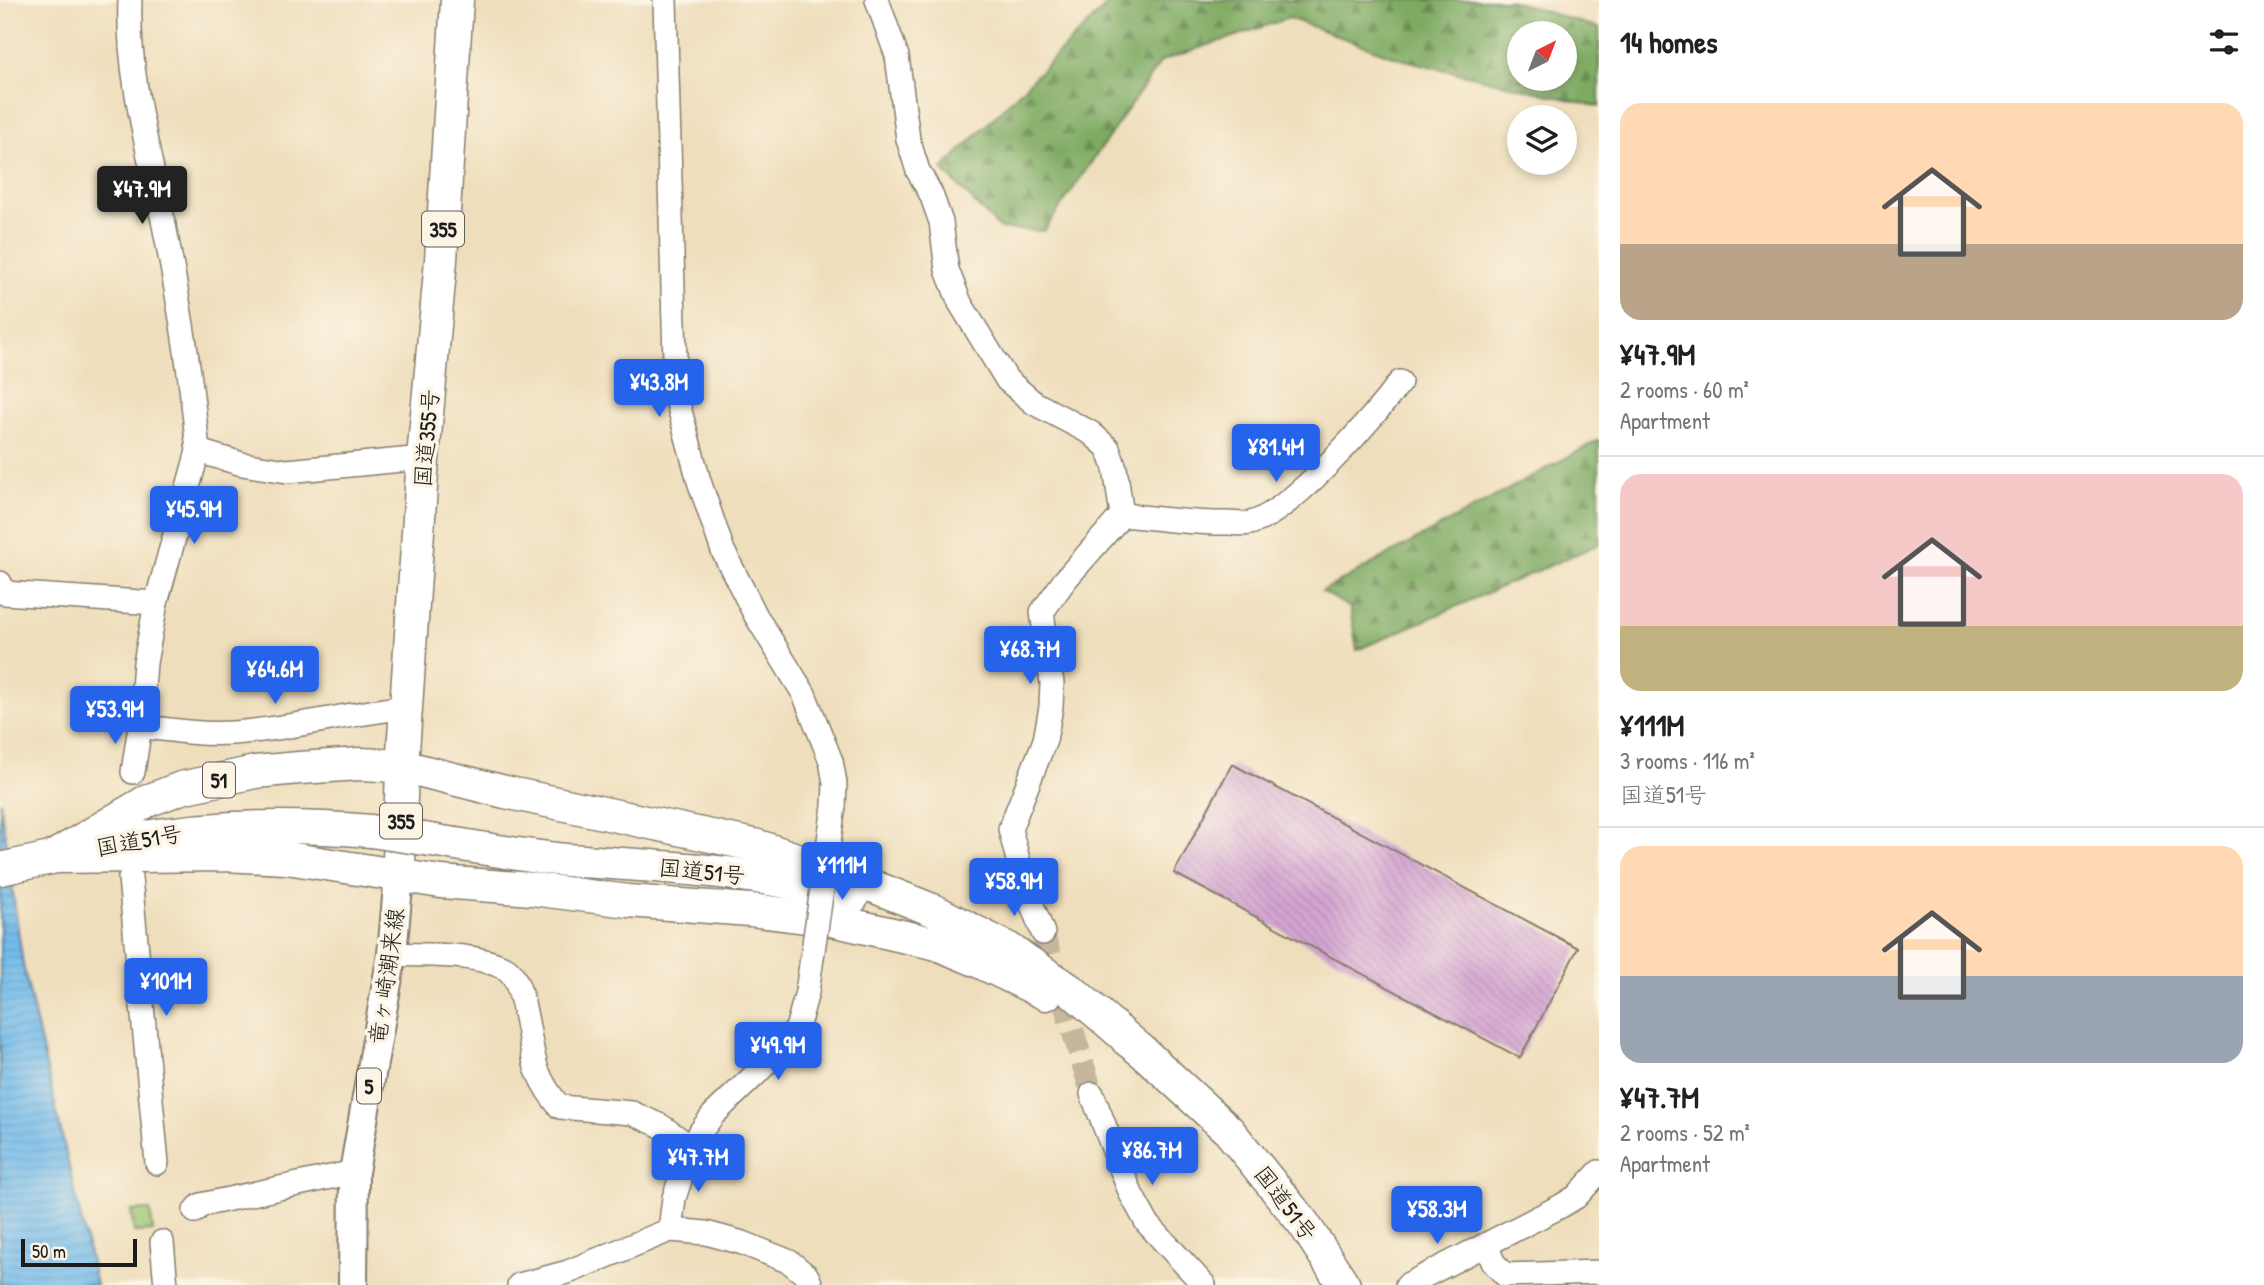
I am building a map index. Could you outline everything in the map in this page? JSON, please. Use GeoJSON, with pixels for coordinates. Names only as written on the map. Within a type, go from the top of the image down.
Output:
{"type":"FeatureCollection","features":[{"type":"Feature","properties":{"kind":"highway","name":"国道355号"},"geometry":{"type":"LineString","coordinates":[[399,875],[402,766],[423,458],[441,260],[457,0]]}},
{"type":"Feature","properties":{"kind":"highway","name":"51"},"geometry":{"type":"LineString","coordinates":[[49,858],[147,801],[181,788],[266,771],[360,764],[402,766],[505,792],[758,846],[848,876],[934,911],[1009,949],[1073,992],[1143,1052]]}},
{"type":"Feature","properties":{"kind":"highway","name":"国道51号"},"geometry":{"type":"LineString","coordinates":[[0,869],[157,835],[217,828],[280,826],[371,831],[564,859],[718,870],[777,879],[891,910],[1003,960],[1053,989],[1143,1052],[1229,1131],[1304,1224],[1344,1285]]}},
{"type":"Feature","properties":{"kind":"highway","name":"51"},"geometry":{"type":"LineString","coordinates":[[49,858],[197,855],[274,857],[399,875],[628,901],[750,909],[831,920],[937,944],[978,961],[1049,996],[1143,1052]]}},
{"type":"Feature","properties":{"kind":"main road","name":"竜ヶ崎潮来線"},"geometry":{"type":"LineString","coordinates":[[354,1285],[354,1172],[391,954],[399,875]]}},
{"type":"Feature","properties":{"kind":"street"},"geometry":{"type":"LineString","coordinates":[[130,0],[129,27],[141,113],[187,358],[198,451],[156,603],[145,663],[133,772]]}},
{"type":"Feature","properties":{"kind":"street"},"geometry":{"type":"LineString","coordinates":[[665,0],[676,396],[699,481],[723,551],[756,616],[804,694],[831,761],[835,783],[807,992],[797,1029],[758,1072],[713,1115],[692,1148],[674,1198],[670,1230]]}},
{"type":"Feature","properties":{"kind":"street"},"geometry":{"type":"LineString","coordinates":[[877,0],[897,57],[908,139],[918,171],[932,194],[941,222],[947,270],[960,303],[1007,380],[1034,403],[1091,433],[1108,448],[1115,468],[1122,515],[1065,580],[1042,612],[1052,683],[1051,708],[1045,740],[1010,829],[1025,887],[1043,933]]}},
{"type":"Feature","properties":{"kind":"street"},"geometry":{"type":"LineString","coordinates":[[1122,515],[1209,523],[1250,523],[1268,516],[1296,495],[1381,408],[1401,382]]}},
{"type":"Feature","properties":{"kind":"street"},"geometry":{"type":"LineString","coordinates":[[198,451],[242,464],[287,471],[423,458]]}},
{"type":"Feature","properties":{"kind":"street"},"geometry":{"type":"LineString","coordinates":[[0,583],[4,593],[156,603]]}},
{"type":"Feature","properties":{"kind":"street"},"geometry":{"type":"LineString","coordinates":[[140,726],[232,733],[408,707]]}},
{"type":"Feature","properties":{"kind":"street"},"geometry":{"type":"LineString","coordinates":[[130,878],[157,1163]]}},
{"type":"Feature","properties":{"kind":"street"},"geometry":{"type":"LineString","coordinates":[[391,954],[469,957],[508,969],[517,982],[536,1068],[550,1096],[560,1107],[632,1113],[661,1126],[692,1148]]}},
{"type":"Feature","properties":{"kind":"street"},"geometry":{"type":"LineString","coordinates":[[1092,1094],[1136,1204],[1154,1231],[1204,1285]]}},
{"type":"Feature","properties":{"kind":"street"},"geometry":{"type":"LineString","coordinates":[[195,1211],[201,1205],[354,1172]]}},
{"type":"Feature","properties":{"kind":"street"},"geometry":{"type":"LineString","coordinates":[[1407,1285],[1487,1246],[1576,1197],[1599,1172]]}},
{"type":"Feature","properties":{"kind":"street"},"geometry":{"type":"LineString","coordinates":[[519,1285],[568,1272],[670,1230],[706,1233],[743,1243],[790,1262],[807,1276],[811,1285]]}},
{"type":"Feature","properties":{"kind":"street"},"geometry":{"type":"LineString","coordinates":[[162,1242],[166,1285]]}},
{"type":"Feature","properties":{"kind":"street"},"geometry":{"type":"LineString","coordinates":[[1487,1246],[1493,1262],[1505,1275],[1599,1272]]}},
{"type":"Feature","properties":{"kind":"green space"},"geometry":{"type":"Polygon","coordinates":[[[1112,0],[1509,0],[1576,21],[1507,21],[1507,85],[1401,59],[1289,18],[1161,61],[1044,231],[1000,229],[942,169],[1112,0]]]}},
{"type":"Feature","properties":{"kind":"green space"},"geometry":{"type":"Polygon","coordinates":[[[1577,21],[1599,28],[1599,107],[1533,91],[1577,91],[1577,21]]]}},
{"type":"Feature","properties":{"kind":"green space"},"geometry":{"type":"Polygon","coordinates":[[[1599,440],[1599,544],[1357,650],[1350,608],[1322,591],[1599,440]]]}},
{"type":"Feature","properties":{"kind":"green space"},"geometry":{"type":"Polygon","coordinates":[[[150,1210],[153,1231],[134,1232],[131,1211],[150,1210]]]}},
{"type":"Feature","properties":{"kind":"water"},"geometry":{"type":"Polygon","coordinates":[[[0,801],[23,965],[96,1285],[0,1285],[0,801]]]}},
{"type":"Feature","properties":{"kind":"building"},"geometry":{"type":"Polygon","coordinates":[[[1232,764],[1578,948],[1520,1058],[1174,873],[1232,764]]]}},
{"type":"Feature","properties":{"kind":"tunnel"},"geometry":{"type":"LineString","coordinates":[[1043,933],[1092,1094]]}}]}
